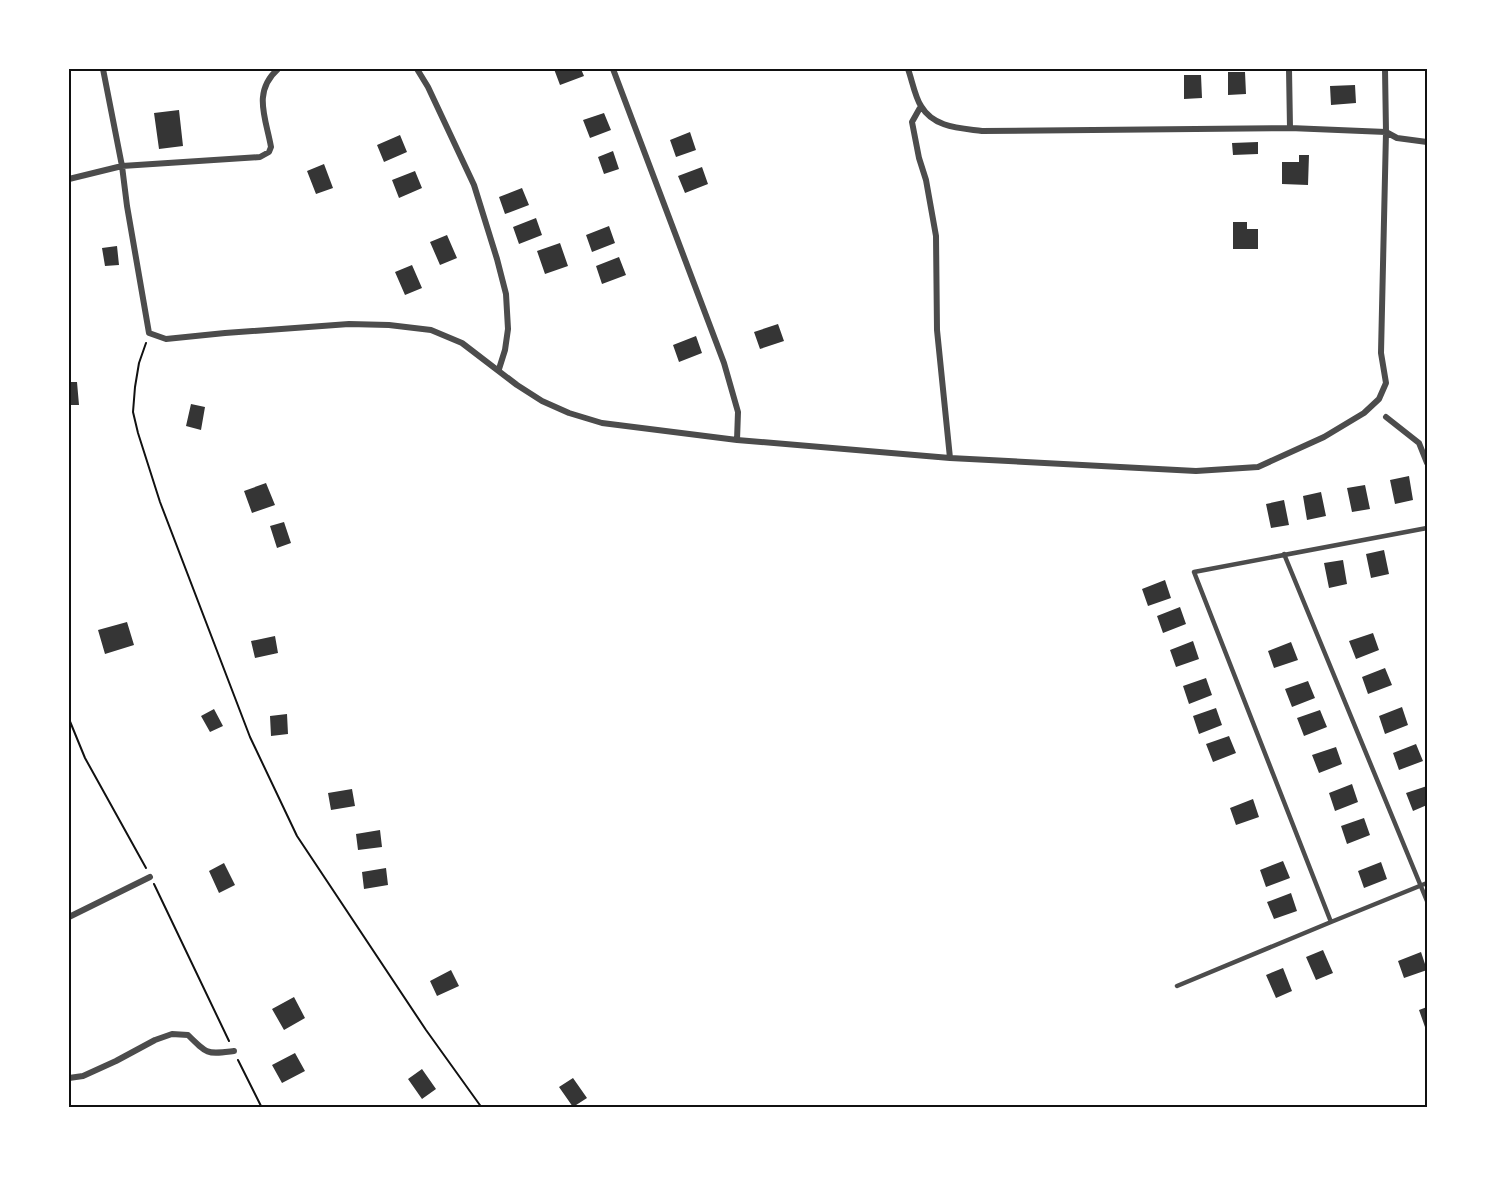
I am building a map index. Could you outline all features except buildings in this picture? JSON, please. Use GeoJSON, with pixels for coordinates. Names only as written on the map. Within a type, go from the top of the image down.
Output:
{"type":"FeatureCollection","features":[{"type":"Feature","properties":{"kind":"street"},"geometry":{"type":"LineString","coordinates":[[104,69],[149,333],[166,339],[349,324],[389,325],[431,330],[462,343],[542,401],[569,413],[602,423],[737,441],[950,458],[1196,471],[1258,467],[1324,437],[1373,406],[1379,399],[1386,383],[1381,353],[1386,132],[1385,69]]}},
{"type":"Feature","properties":{"kind":"street"},"geometry":{"type":"LineString","coordinates":[[69,179],[122,166],[260,157],[269,152],[272,147],[262,98],[266,82],[278,69]]}},
{"type":"Feature","properties":{"kind":"street"},"geometry":{"type":"LineString","coordinates":[[417,69],[428,87],[474,185],[497,260],[506,294],[508,329],[499,369]]}},
{"type":"Feature","properties":{"kind":"street"},"geometry":{"type":"LineString","coordinates":[[613,69],[724,363],[738,412],[737,441]]}},
{"type":"Feature","properties":{"kind":"street"},"geometry":{"type":"LineString","coordinates":[[908,69],[921,106],[945,126],[982,130],[1290,128],[1386,132],[1397,138],[1427,142]]}},
{"type":"Feature","properties":{"kind":"street"},"geometry":{"type":"LineString","coordinates":[[1289,69],[1290,128]]}},
{"type":"Feature","properties":{"kind":"street"},"geometry":{"type":"LineString","coordinates":[[921,106],[912,122],[936,236],[937,330],[950,458]]}},
{"type":"Feature","properties":{"kind":"street"},"geometry":{"type":"LineString","coordinates":[[1386,417],[1419,443],[1427,463]]}},
{"type":"Feature","properties":{"kind":"street"},"geometry":{"type":"LineString","coordinates":[[69,917],[150,877]]}},
{"type":"Feature","properties":{"kind":"street"},"geometry":{"type":"LineString","coordinates":[[69,1078],[82,1076],[172,1035],[188,1035],[202,1049],[212,1054],[234,1051]]}},
{"type":"Feature","properties":{"kind":"lane"},"geometry":{"type":"LineString","coordinates":[[1331,922],[1194,572],[1427,528]]}},
{"type":"Feature","properties":{"kind":"lane"},"geometry":{"type":"LineString","coordinates":[[1284,554],[1427,901]]}},
{"type":"Feature","properties":{"kind":"lane"},"geometry":{"type":"LineString","coordinates":[[1176,986],[1427,883]]}},
{"type":"Feature","properties":{"kind":"path"},"geometry":{"type":"LineString","coordinates":[[149,333],[139,363],[135,387],[133,412],[138,433],[160,502],[250,737],[297,836],[426,1030],[482,1108]]}},
{"type":"Feature","properties":{"kind":"path"},"geometry":{"type":"LineString","coordinates":[[69,719],[86,758],[150,877],[262,1108]]}}]}
